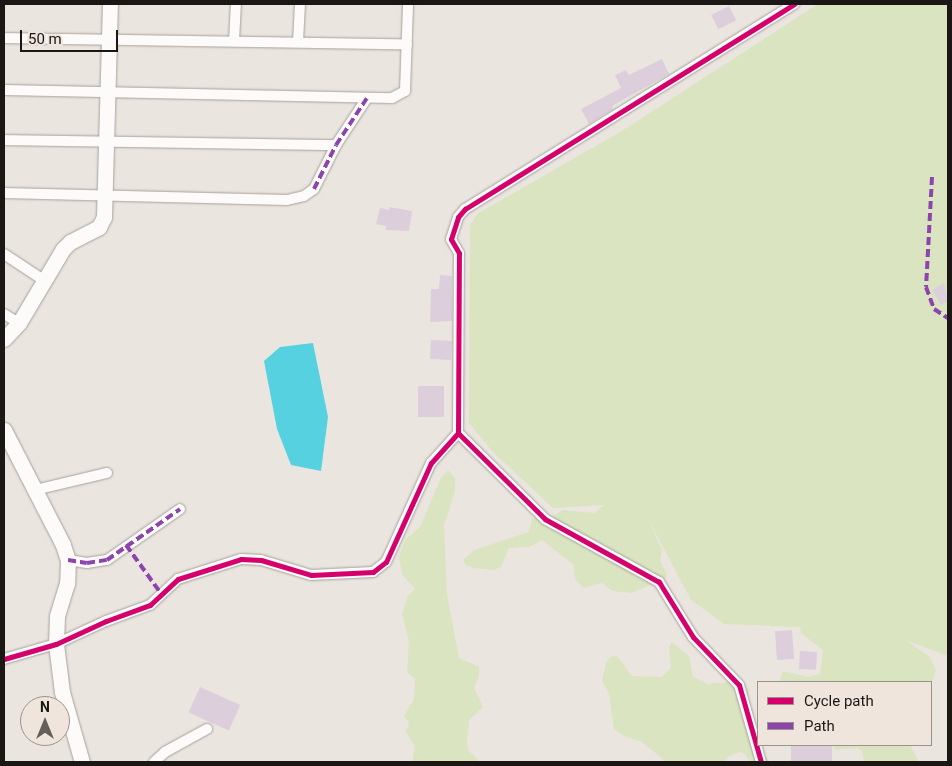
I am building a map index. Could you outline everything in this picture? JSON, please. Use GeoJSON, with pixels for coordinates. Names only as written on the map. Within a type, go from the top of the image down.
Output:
{"type":"FeatureCollection","features":[{"type":"Feature","properties":{"kind":"street"},"geometry":{"type":"LineString","coordinates":[[4,339],[19,323],[70,242],[102,223],[105,194],[106,92],[110,4]]}},
{"type":"Feature","properties":{"kind":"street"},"geometry":{"type":"LineString","coordinates":[[234,41],[236,4]]}},
{"type":"Feature","properties":{"kind":"street"},"geometry":{"type":"LineString","coordinates":[[298,42],[300,4]]}},
{"type":"Feature","properties":{"kind":"street"},"geometry":{"type":"LineString","coordinates":[[4,90],[392,98],[406,91],[408,4]]}},
{"type":"Feature","properties":{"kind":"street"},"geometry":{"type":"LineString","coordinates":[[4,659],[56,644],[106,621],[150,605],[178,579],[241,559],[260,560],[311,575],[373,572],[386,562],[431,463],[458,433],[459,253],[451,239],[458,217],[465,209],[530,167],[794,4]]}},
{"type":"Feature","properties":{"kind":"street"},"geometry":{"type":"LineString","coordinates":[[4,38],[407,44]]}},
{"type":"Feature","properties":{"kind":"street"},"geometry":{"type":"LineString","coordinates":[[4,193],[287,200],[304,196],[314,189],[336,145],[366,98]]}},
{"type":"Feature","properties":{"kind":"street"},"geometry":{"type":"LineString","coordinates":[[4,140],[336,145]]}},
{"type":"Feature","properties":{"kind":"street"},"geometry":{"type":"LineString","coordinates":[[4,254],[45,281]]}},
{"type":"Feature","properties":{"kind":"street"},"geometry":{"type":"LineString","coordinates":[[4,314],[19,323]]}},
{"type":"Feature","properties":{"kind":"street"},"geometry":{"type":"LineString","coordinates":[[4,430],[68,560],[66,583],[56,622],[56,644],[62,692],[82,762]]}},
{"type":"Feature","properties":{"kind":"street"},"geometry":{"type":"LineString","coordinates":[[458,433],[545,519],[659,582],[693,637],[739,685],[760,762]]}},
{"type":"Feature","properties":{"kind":"street"},"geometry":{"type":"LineString","coordinates":[[35,490],[106,473]]}},
{"type":"Feature","properties":{"kind":"street"},"geometry":{"type":"LineString","coordinates":[[68,560],[87,563],[106,560],[180,509]]}},
{"type":"Feature","properties":{"kind":"street"},"geometry":{"type":"LineString","coordinates":[[154,762],[165,752],[207,729]]}},
{"type":"Feature","properties":{"kind":"green space"},"geometry":{"type":"Polygon","coordinates":[[[818,4],[948,4],[948,656],[906,640],[930,657],[936,671],[932,681],[779,681],[783,671],[808,677],[820,674],[823,650],[801,633],[800,627],[724,624],[691,600],[647,517],[662,550],[660,561],[667,574],[663,585],[650,585],[632,593],[612,591],[602,583],[583,588],[575,579],[573,564],[542,540],[529,547],[509,548],[501,567],[494,570],[473,568],[466,565],[463,560],[474,550],[529,532],[532,519],[538,515],[552,517],[563,510],[595,513],[604,505],[553,508],[493,452],[469,423],[470,225],[477,214],[625,129],[818,4]]]}},
{"type":"Feature","properties":{"kind":"green space"},"geometry":{"type":"Polygon","coordinates":[[[448,470],[455,478],[455,491],[444,526],[447,594],[459,658],[479,667],[479,677],[474,687],[483,707],[469,720],[467,740],[468,750],[480,762],[412,762],[415,746],[406,732],[409,722],[404,716],[414,699],[415,679],[407,672],[409,641],[402,614],[408,596],[415,589],[402,574],[399,557],[405,540],[420,527],[441,478],[448,470]]]}},
{"type":"Feature","properties":{"kind":"green space"},"geometry":{"type":"Polygon","coordinates":[[[672,642],[689,656],[693,677],[708,684],[739,681],[749,690],[746,705],[756,725],[757,746],[760,746],[770,762],[750,762],[745,754],[739,752],[728,757],[725,762],[666,762],[642,742],[624,736],[614,729],[609,694],[602,681],[606,663],[610,657],[617,656],[632,676],[662,677],[671,667],[669,647],[672,642]]]}},
{"type":"Feature","properties":{"kind":"green space"},"geometry":{"type":"Polygon","coordinates":[[[833,746],[911,746],[919,762],[864,762],[862,751],[857,748],[836,750],[833,746]]]}},
{"type":"Feature","properties":{"kind":"water"},"geometry":{"type":"Polygon","coordinates":[[[313,343],[328,417],[321,471],[291,465],[277,429],[264,361],[280,347],[313,343]]]}},
{"type":"Feature","properties":{"kind":"building"},"geometry":{"type":"Polygon","coordinates":[[[729,6],[736,20],[718,29],[711,15],[729,6]]]}},
{"type":"Feature","properties":{"kind":"building"},"geometry":{"type":"Polygon","coordinates":[[[662,59],[669,74],[612,106],[613,109],[589,124],[581,109],[621,88],[615,75],[626,70],[629,75],[662,59]]]}},
{"type":"Feature","properties":{"kind":"building"},"geometry":{"type":"Polygon","coordinates":[[[389,207],[412,211],[409,231],[386,230],[386,226],[376,224],[380,208],[389,210],[389,207]]]}},
{"type":"Feature","properties":{"kind":"building"},"geometry":{"type":"Polygon","coordinates":[[[440,275],[452,276],[452,321],[430,322],[431,289],[439,289],[440,275]]]}},
{"type":"Feature","properties":{"kind":"building"},"geometry":{"type":"Polygon","coordinates":[[[944,283],[948,301],[941,305],[932,290],[944,283]]]}},
{"type":"Feature","properties":{"kind":"building"},"geometry":{"type":"Polygon","coordinates":[[[431,340],[452,341],[451,360],[430,359],[431,340]]]}},
{"type":"Feature","properties":{"kind":"building"},"geometry":{"type":"Polygon","coordinates":[[[418,386],[444,386],[444,417],[418,417],[418,386]]]}},
{"type":"Feature","properties":{"kind":"building"},"geometry":{"type":"Polygon","coordinates":[[[792,630],[794,659],[777,660],[775,631],[792,630]]]}},
{"type":"Feature","properties":{"kind":"building"},"geometry":{"type":"Polygon","coordinates":[[[800,651],[817,652],[816,670],[799,669],[800,651]]]}},
{"type":"Feature","properties":{"kind":"building"},"geometry":{"type":"Polygon","coordinates":[[[200,687],[240,705],[229,730],[189,713],[200,687]]]}},
{"type":"Feature","properties":{"kind":"building"},"geometry":{"type":"Polygon","coordinates":[[[791,746],[832,746],[832,762],[791,762],[791,746]]]}},
{"type":"Feature","properties":{"kind":"marked path"},"geometry":{"type":"LineString","coordinates":[[314,189],[336,145],[367,98]]}},
{"type":"Feature","properties":{"kind":"marked path"},"geometry":{"type":"LineString","coordinates":[[932,177],[926,287],[934,309],[948,318]]}},
{"type":"Feature","properties":{"kind":"marked path"},"geometry":{"type":"LineString","coordinates":[[68,560],[87,563],[107,560],[180,509]]}},
{"type":"Feature","properties":{"kind":"marked path"},"geometry":{"type":"LineString","coordinates":[[126,545],[162,595]]}},
{"type":"Feature","properties":{"kind":"cycle path"},"geometry":{"type":"LineString","coordinates":[[761,762],[739,685],[693,637],[659,582],[545,519],[458,433],[459,253],[451,239],[458,217],[465,209],[794,4]]}},
{"type":"Feature","properties":{"kind":"cycle path"},"geometry":{"type":"LineString","coordinates":[[4,659],[56,644],[106,621],[150,605],[178,579],[241,559],[261,560],[311,575],[373,572],[386,562],[431,463],[458,433]]}}]}
